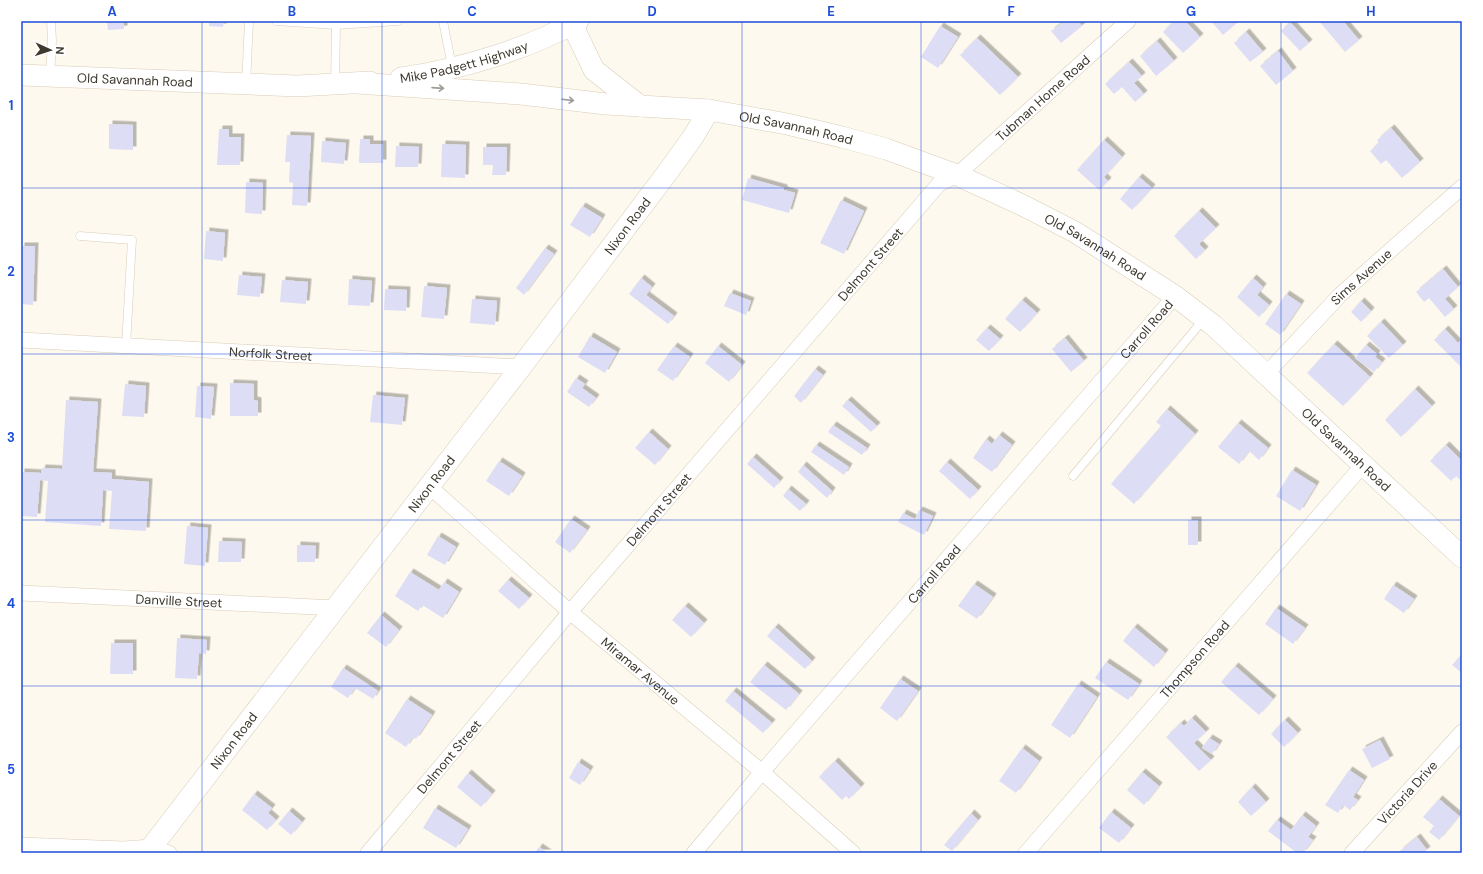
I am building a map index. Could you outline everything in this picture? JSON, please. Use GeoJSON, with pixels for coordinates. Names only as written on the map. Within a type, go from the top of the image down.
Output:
{"type":"FeatureCollection","features":[{"type":"Feature","properties":{"kind":"main road","name":"Mike Padgett Highway"},"geometry":{"type":"LineString","coordinates":[[201,82],[297,86],[357,83],[403,78],[482,60],[531,42],[573,22]]}},
{"type":"Feature","properties":{"kind":"main road"},"geometry":{"type":"LineString","coordinates":[[573,22],[594,70],[640,106]]}},
{"type":"Feature","properties":{"kind":"main road","name":"Old Savannah Road"},"geometry":{"type":"LineString","coordinates":[[21,75],[201,82]]}},
{"type":"Feature","properties":{"kind":"main road","name":"Old Savannah Road"},"geometry":{"type":"LineString","coordinates":[[357,83],[521,94],[606,104],[709,110],[787,124],[842,137],[886,149],[957,175],[1022,205],[1074,232],[1175,296],[1205,319],[1266,374],[1462,557]]}},
{"type":"Feature","properties":{"kind":"main road","name":"Nixon Road"},"geometry":{"type":"LineString","coordinates":[[156,851],[336,608],[521,367],[667,173],[693,137],[709,110]]}},
{"type":"Feature","properties":{"kind":"street","name":"Tubman Home Road"},"geometry":{"type":"LineString","coordinates":[[957,175],[1128,21]]}},
{"type":"Feature","properties":{"kind":"street","name":"Delmont Street"},"geometry":{"type":"LineString","coordinates":[[368,853],[570,612],[939,184],[957,175]]}},
{"type":"Feature","properties":{"kind":"street","name":"Sims Avenue"},"geometry":{"type":"LineString","coordinates":[[1266,374],[1341,294],[1462,188]]}},
{"type":"Feature","properties":{"kind":"street","name":"Carroll Road"},"geometry":{"type":"LineString","coordinates":[[694,853],[762,772],[1175,296]]}},
{"type":"Feature","properties":{"kind":"street","name":"Norfolk Street"},"geometry":{"type":"LineString","coordinates":[[21,340],[521,367]]}},
{"type":"Feature","properties":{"kind":"street","name":"Thompson Road"},"geometry":{"type":"LineString","coordinates":[[1026,853],[1363,465]]}},
{"type":"Feature","properties":{"kind":"street","name":"Miramar Avenue"},"geometry":{"type":"LineString","coordinates":[[430,486],[570,612],[762,772],[854,853]]}},
{"type":"Feature","properties":{"kind":"street","name":"Danville Street"},"geometry":{"type":"LineString","coordinates":[[21,593],[336,608]]}},
{"type":"Feature","properties":{"kind":"street","name":"Victoria Drive"},"geometry":{"type":"LineString","coordinates":[[1352,853],[1462,732]]}},
{"type":"Feature","properties":{"kind":"street"},"geometry":{"type":"LineString","coordinates":[[21,845],[156,851]]}},
{"type":"Feature","properties":{"kind":"lane"},"geometry":{"type":"LineString","coordinates":[[50,76],[52,41],[51,21]]}},
{"type":"Feature","properties":{"kind":"lane"},"geometry":{"type":"LineString","coordinates":[[246,84],[249,21]]}},
{"type":"Feature","properties":{"kind":"lane"},"geometry":{"type":"LineString","coordinates":[[276,21],[336,25],[398,21]]}},
{"type":"Feature","properties":{"kind":"lane"},"geometry":{"type":"LineString","coordinates":[[443,21],[452,68]]}},
{"type":"Feature","properties":{"kind":"lane"},"geometry":{"type":"LineString","coordinates":[[335,84],[336,25]]}},
{"type":"Feature","properties":{"kind":"lane"},"geometry":{"type":"LineString","coordinates":[[80,236],[132,240],[126,346]]}},
{"type":"Feature","properties":{"kind":"lane"},"geometry":{"type":"LineString","coordinates":[[1073,476],[1205,319]]}},
{"type":"Feature","properties":{"kind":"building"},"geometry":{"type":"Polygon","coordinates":[[[107,21],[124,21],[124,29],[108,30],[107,21]]]}},
{"type":"Feature","properties":{"kind":"building"},"geometry":{"type":"Polygon","coordinates":[[[209,21],[224,21],[223,27],[209,26],[209,21]]]}},
{"type":"Feature","properties":{"kind":"building"},"geometry":{"type":"Polygon","coordinates":[[[1065,21],[1078,21],[1082,26],[1061,43],[1051,31],[1065,21]]]}},
{"type":"Feature","properties":{"kind":"building"},"geometry":{"type":"Polygon","coordinates":[[[1174,21],[1185,21],[1200,37],[1183,53],[1163,32],[1174,21]]]}},
{"type":"Feature","properties":{"kind":"building"},"geometry":{"type":"Polygon","coordinates":[[[1211,21],[1239,21],[1223,35],[1211,21]]]}},
{"type":"Feature","properties":{"kind":"building"},"geometry":{"type":"Polygon","coordinates":[[[1319,21],[1343,21],[1359,40],[1345,52],[1319,21]]]}},
{"type":"Feature","properties":{"kind":"building"},"geometry":{"type":"Polygon","coordinates":[[[1290,22],[1309,43],[1300,51],[1281,31],[1290,22]]]}},
{"type":"Feature","properties":{"kind":"building"},"geometry":{"type":"Polygon","coordinates":[[[940,26],[958,37],[938,68],[921,57],[940,26]]]}},
{"type":"Feature","properties":{"kind":"building"},"geometry":{"type":"Polygon","coordinates":[[[1246,32],[1263,52],[1250,62],[1234,43],[1246,32]]]}},
{"type":"Feature","properties":{"kind":"building"},"geometry":{"type":"Polygon","coordinates":[[[977,38],[1018,77],[1000,95],[960,55],[977,38]]]}},
{"type":"Feature","properties":{"kind":"building"},"geometry":{"type":"Polygon","coordinates":[[[1157,41],[1174,61],[1156,76],[1140,56],[1157,41]]]}},
{"type":"Feature","properties":{"kind":"building"},"geometry":{"type":"Polygon","coordinates":[[[1278,51],[1293,71],[1276,85],[1260,66],[1278,51]]]}},
{"type":"Feature","properties":{"kind":"building"},"geometry":{"type":"Polygon","coordinates":[[[1129,62],[1142,76],[1134,83],[1144,94],[1135,102],[1122,87],[1114,94],[1105,84],[1129,62]]]}},
{"type":"Feature","properties":{"kind":"building"},"geometry":{"type":"Polygon","coordinates":[[[109,124],[133,125],[133,150],[109,149],[109,124]]]}},
{"type":"Feature","properties":{"kind":"building"},"geometry":{"type":"Polygon","coordinates":[[[1391,128],[1420,162],[1402,178],[1386,160],[1381,164],[1370,151],[1379,143],[1377,140],[1391,128]]]}},
{"type":"Feature","properties":{"kind":"building"},"geometry":{"type":"Polygon","coordinates":[[[219,129],[229,129],[229,137],[241,137],[240,165],[217,165],[219,129]]]}},
{"type":"Feature","properties":{"kind":"building"},"geometry":{"type":"Polygon","coordinates":[[[287,135],[311,136],[307,206],[292,205],[293,183],[289,182],[290,162],[285,162],[287,135]]]}},
{"type":"Feature","properties":{"kind":"building"},"geometry":{"type":"Polygon","coordinates":[[[360,139],[370,139],[370,144],[383,144],[383,163],[359,163],[360,139]]]}},
{"type":"Feature","properties":{"kind":"building"},"geometry":{"type":"Polygon","coordinates":[[[1104,140],[1122,157],[1104,177],[1108,181],[1099,190],[1077,170],[1104,140]]]}},
{"type":"Feature","properties":{"kind":"building"},"geometry":{"type":"Polygon","coordinates":[[[322,141],[346,143],[344,164],[321,162],[322,141]]]}},
{"type":"Feature","properties":{"kind":"building"},"geometry":{"type":"Polygon","coordinates":[[[442,144],[466,145],[465,178],[441,177],[442,144]]]}},
{"type":"Feature","properties":{"kind":"building"},"geometry":{"type":"Polygon","coordinates":[[[396,146],[419,147],[418,167],[395,167],[396,146]]]}},
{"type":"Feature","properties":{"kind":"building"},"geometry":{"type":"Polygon","coordinates":[[[483,147],[507,147],[506,175],[492,175],[493,165],[483,165],[483,147]]]}},
{"type":"Feature","properties":{"kind":"building"},"geometry":{"type":"Polygon","coordinates":[[[1139,177],[1152,188],[1132,210],[1120,199],[1139,177]]]}},
{"type":"Feature","properties":{"kind":"building"},"geometry":{"type":"Polygon","coordinates":[[[748,178],[784,188],[784,190],[795,193],[789,213],[742,200],[748,178]]]}},
{"type":"Feature","properties":{"kind":"building"},"geometry":{"type":"Polygon","coordinates":[[[246,182],[263,183],[262,214],[245,213],[246,182]]]}},
{"type":"Feature","properties":{"kind":"building"},"geometry":{"type":"Polygon","coordinates":[[[841,200],[864,211],[844,254],[820,243],[841,200]]]}},
{"type":"Feature","properties":{"kind":"building"},"geometry":{"type":"Polygon","coordinates":[[[582,206],[602,218],[590,237],[570,225],[582,206]]]}},
{"type":"Feature","properties":{"kind":"building"},"geometry":{"type":"Polygon","coordinates":[[[1199,211],[1216,228],[1199,244],[1205,250],[1196,259],[1174,236],[1199,211]]]}},
{"type":"Feature","properties":{"kind":"building"},"geometry":{"type":"Polygon","coordinates":[[[206,231],[225,233],[223,261],[204,259],[206,231]]]}},
{"type":"Feature","properties":{"kind":"building"},"geometry":{"type":"Polygon","coordinates":[[[21,246],[35,246],[33,305],[21,304],[21,246]]]}},
{"type":"Feature","properties":{"kind":"building"},"geometry":{"type":"Polygon","coordinates":[[[545,248],[554,254],[524,295],[516,288],[545,248]]]}},
{"type":"Feature","properties":{"kind":"building"},"geometry":{"type":"Polygon","coordinates":[[[1443,269],[1458,287],[1445,299],[1454,309],[1445,317],[1429,298],[1424,302],[1416,292],[1443,269]]]}},
{"type":"Feature","properties":{"kind":"building"},"geometry":{"type":"Polygon","coordinates":[[[239,275],[262,277],[260,297],[237,295],[239,275]]]}},
{"type":"Feature","properties":{"kind":"building"},"geometry":{"type":"Polygon","coordinates":[[[641,278],[652,287],[646,295],[674,316],[668,324],[629,294],[641,278]]]}},
{"type":"Feature","properties":{"kind":"building"},"geometry":{"type":"Polygon","coordinates":[[[1253,278],[1263,287],[1257,295],[1269,305],[1259,317],[1237,297],[1253,278]]]}},
{"type":"Feature","properties":{"kind":"building"},"geometry":{"type":"Polygon","coordinates":[[[349,279],[372,281],[370,306],[348,305],[349,279]]]}},
{"type":"Feature","properties":{"kind":"building"},"geometry":{"type":"Polygon","coordinates":[[[282,280],[308,282],[306,304],[280,302],[282,280]]]}},
{"type":"Feature","properties":{"kind":"building"},"geometry":{"type":"Polygon","coordinates":[[[424,286],[447,288],[444,319],[421,317],[424,286]]]}},
{"type":"Feature","properties":{"kind":"building"},"geometry":{"type":"Polygon","coordinates":[[[385,289],[407,290],[406,311],[384,310],[385,289]]]}},
{"type":"Feature","properties":{"kind":"building"},"geometry":{"type":"Polygon","coordinates":[[[730,293],[751,301],[746,315],[724,306],[730,293]]]}},
{"type":"Feature","properties":{"kind":"building"},"geometry":{"type":"Polygon","coordinates":[[[1286,294],[1301,304],[1280,335],[1265,324],[1286,294]]]}},
{"type":"Feature","properties":{"kind":"building"},"geometry":{"type":"Polygon","coordinates":[[[472,299],[497,301],[495,325],[470,323],[472,299]]]}},
{"type":"Feature","properties":{"kind":"building"},"geometry":{"type":"Polygon","coordinates":[[[1022,300],[1037,313],[1020,332],[1005,319],[1022,300]]]}},
{"type":"Feature","properties":{"kind":"building"},"geometry":{"type":"Polygon","coordinates":[[[1361,301],[1371,311],[1361,322],[1351,312],[1361,301]]]}},
{"type":"Feature","properties":{"kind":"building"},"geometry":{"type":"Polygon","coordinates":[[[1381,322],[1403,345],[1389,358],[1367,336],[1381,322]]]}},
{"type":"Feature","properties":{"kind":"building"},"geometry":{"type":"Polygon","coordinates":[[[987,328],[1000,339],[989,351],[976,340],[987,328]]]}},
{"type":"Feature","properties":{"kind":"building"},"geometry":{"type":"Polygon","coordinates":[[[1445,329],[1458,343],[1462,339],[1462,368],[1434,340],[1445,329]]]}},
{"type":"Feature","properties":{"kind":"building"},"geometry":{"type":"Polygon","coordinates":[[[590,336],[617,352],[605,373],[578,357],[590,336]]]}},
{"type":"Feature","properties":{"kind":"building"},"geometry":{"type":"Polygon","coordinates":[[[1065,338],[1084,361],[1071,372],[1052,349],[1065,338]]]}},
{"type":"Feature","properties":{"kind":"building"},"geometry":{"type":"Polygon","coordinates":[[[1334,344],[1370,377],[1343,406],[1307,373],[1334,344]]]}},
{"type":"Feature","properties":{"kind":"building"},"geometry":{"type":"Polygon","coordinates":[[[1366,345],[1377,354],[1375,357],[1382,362],[1374,372],[1355,358],[1366,345]]]}},
{"type":"Feature","properties":{"kind":"building"},"geometry":{"type":"Polygon","coordinates":[[[674,346],[690,357],[673,381],[657,370],[674,346]]]}},
{"type":"Feature","properties":{"kind":"building"},"geometry":{"type":"Polygon","coordinates":[[[718,346],[742,365],[729,382],[705,363],[718,346]]]}},
{"type":"Feature","properties":{"kind":"building"},"geometry":{"type":"Polygon","coordinates":[[[815,369],[823,375],[801,403],[794,396],[815,369]]]}},
{"type":"Feature","properties":{"kind":"building"},"geometry":{"type":"Polygon","coordinates":[[[576,378],[585,384],[582,388],[596,398],[589,407],[567,392],[576,378]]]}},
{"type":"Feature","properties":{"kind":"building"},"geometry":{"type":"Polygon","coordinates":[[[230,383],[254,384],[254,400],[258,401],[258,416],[230,416],[230,383]]]}},
{"type":"Feature","properties":{"kind":"building"},"geometry":{"type":"Polygon","coordinates":[[[125,384],[146,386],[144,417],[122,416],[125,384]]]}},
{"type":"Feature","properties":{"kind":"building"},"geometry":{"type":"Polygon","coordinates":[[[197,386],[214,387],[211,419],[195,417],[197,386]]]}},
{"type":"Feature","properties":{"kind":"building"},"geometry":{"type":"Polygon","coordinates":[[[1415,389],[1432,406],[1401,437],[1385,420],[1415,389]]]}},
{"type":"Feature","properties":{"kind":"building"},"geometry":{"type":"Polygon","coordinates":[[[373,395],[405,398],[402,425],[370,422],[373,395]]]}},
{"type":"Feature","properties":{"kind":"building"},"geometry":{"type":"Polygon","coordinates":[[[66,400],[98,402],[93,472],[112,473],[112,479],[149,482],[146,531],[109,529],[112,491],[103,490],[101,526],[45,522],[48,481],[40,480],[37,517],[21,516],[21,472],[41,473],[42,468],[62,469],[66,400]]]}},
{"type":"Feature","properties":{"kind":"building"},"geometry":{"type":"Polygon","coordinates":[[[848,400],[877,426],[871,432],[842,406],[848,400]]]}},
{"type":"Feature","properties":{"kind":"building"},"geometry":{"type":"Polygon","coordinates":[[[1167,409],[1195,434],[1134,504],[1111,484],[1161,426],[1156,422],[1167,409]]]}},
{"type":"Feature","properties":{"kind":"building"},"geometry":{"type":"Polygon","coordinates":[[[1238,423],[1268,448],[1259,460],[1249,451],[1239,464],[1218,447],[1238,423]]]}},
{"type":"Feature","properties":{"kind":"building"},"geometry":{"type":"Polygon","coordinates":[[[833,425],[867,448],[862,455],[828,432],[833,425]]]}},
{"type":"Feature","properties":{"kind":"building"},"geometry":{"type":"Polygon","coordinates":[[[649,432],[668,449],[655,465],[635,448],[649,432]]]}},
{"type":"Feature","properties":{"kind":"building"},"geometry":{"type":"Polygon","coordinates":[[[999,435],[1012,445],[992,472],[973,458],[986,439],[992,444],[999,435]]]}},
{"type":"Feature","properties":{"kind":"building"},"geometry":{"type":"Polygon","coordinates":[[[816,445],[849,467],[844,475],[811,452],[816,445]]]}},
{"type":"Feature","properties":{"kind":"building"},"geometry":{"type":"Polygon","coordinates":[[[1446,445],[1462,461],[1462,482],[1456,476],[1451,481],[1430,461],[1446,445]]]}},
{"type":"Feature","properties":{"kind":"building"},"geometry":{"type":"Polygon","coordinates":[[[753,457],[780,481],[774,488],[747,464],[753,457]]]}},
{"type":"Feature","properties":{"kind":"building"},"geometry":{"type":"Polygon","coordinates":[[[499,461],[522,476],[509,496],[486,481],[499,461]]]}},
{"type":"Feature","properties":{"kind":"building"},"geometry":{"type":"Polygon","coordinates":[[[947,462],[978,490],[970,499],[939,471],[947,462]]]}},
{"type":"Feature","properties":{"kind":"building"},"geometry":{"type":"Polygon","coordinates":[[[803,465],[832,491],[827,498],[798,472],[803,465]]]}},
{"type":"Feature","properties":{"kind":"building"},"geometry":{"type":"Polygon","coordinates":[[[1292,470],[1316,485],[1300,511],[1276,496],[1292,470]]]}},
{"type":"Feature","properties":{"kind":"building"},"geometry":{"type":"Polygon","coordinates":[[[788,489],[806,504],[800,511],[783,496],[788,489]]]}},
{"type":"Feature","properties":{"kind":"building"},"geometry":{"type":"Polygon","coordinates":[[[919,510],[933,516],[924,535],[898,522],[903,513],[915,519],[919,510]]]}},
{"type":"Feature","properties":{"kind":"building"},"geometry":{"type":"Polygon","coordinates":[[[571,519],[587,530],[570,553],[555,542],[571,519]]]}},
{"type":"Feature","properties":{"kind":"building"},"geometry":{"type":"Polygon","coordinates":[[[1188,520],[1198,520],[1198,545],[1188,545],[1188,520]]]}},
{"type":"Feature","properties":{"kind":"building"},"geometry":{"type":"Polygon","coordinates":[[[187,526],[208,528],[205,566],[184,564],[187,526]]]}},
{"type":"Feature","properties":{"kind":"building"},"geometry":{"type":"Polygon","coordinates":[[[438,536],[456,547],[445,565],[427,555],[438,536]]]}},
{"type":"Feature","properties":{"kind":"building"},"geometry":{"type":"Polygon","coordinates":[[[219,541],[242,542],[241,562],[218,562],[219,541]]]}},
{"type":"Feature","properties":{"kind":"building"},"geometry":{"type":"Polygon","coordinates":[[[297,545],[316,546],[315,562],[297,562],[297,545]]]}},
{"type":"Feature","properties":{"kind":"building"},"geometry":{"type":"Polygon","coordinates":[[[410,572],[439,590],[444,582],[459,592],[443,618],[422,605],[418,611],[395,596],[410,572]]]}},
{"type":"Feature","properties":{"kind":"building"},"geometry":{"type":"Polygon","coordinates":[[[508,580],[529,598],[519,609],[498,591],[508,580]]]}},
{"type":"Feature","properties":{"kind":"building"},"geometry":{"type":"Polygon","coordinates":[[[974,584],[993,597],[977,619],[958,606],[974,584]]]}},
{"type":"Feature","properties":{"kind":"building"},"geometry":{"type":"Polygon","coordinates":[[[1393,585],[1414,599],[1404,613],[1384,599],[1393,585]]]}},
{"type":"Feature","properties":{"kind":"building"},"geometry":{"type":"Polygon","coordinates":[[[685,606],[704,623],[691,637],[672,620],[685,606]]]}},
{"type":"Feature","properties":{"kind":"building"},"geometry":{"type":"Polygon","coordinates":[[[1276,608],[1305,628],[1293,644],[1265,624],[1276,608]]]}},
{"type":"Feature","properties":{"kind":"building"},"geometry":{"type":"Polygon","coordinates":[[[381,615],[399,630],[386,647],[367,633],[381,615]]]}},
{"type":"Feature","properties":{"kind":"building"},"geometry":{"type":"Polygon","coordinates":[[[775,627],[812,661],[805,669],[767,636],[775,627]]]}},
{"type":"Feature","properties":{"kind":"building"},"geometry":{"type":"Polygon","coordinates":[[[1134,627],[1165,653],[1154,667],[1123,641],[1134,627]]]}},
{"type":"Feature","properties":{"kind":"building"},"geometry":{"type":"Polygon","coordinates":[[[177,638],[207,640],[206,654],[199,653],[197,679],[175,678],[177,638]]]}},
{"type":"Feature","properties":{"kind":"building"},"geometry":{"type":"Polygon","coordinates":[[[111,643],[133,643],[133,674],[110,674],[111,643]]]}},
{"type":"Feature","properties":{"kind":"building"},"geometry":{"type":"Polygon","coordinates":[[[1462,654],[1462,673],[1452,665],[1462,654]]]}},
{"type":"Feature","properties":{"kind":"building"},"geometry":{"type":"Polygon","coordinates":[[[1106,662],[1139,684],[1128,700],[1095,678],[1106,662]]]}},
{"type":"Feature","properties":{"kind":"building"},"geometry":{"type":"Polygon","coordinates":[[[764,665],[799,694],[786,710],[750,682],[764,665]]]}},
{"type":"Feature","properties":{"kind":"building"},"geometry":{"type":"Polygon","coordinates":[[[1235,666],[1273,699],[1259,715],[1221,682],[1235,666]]]}},
{"type":"Feature","properties":{"kind":"building"},"geometry":{"type":"Polygon","coordinates":[[[343,668],[378,691],[373,699],[355,688],[348,698],[331,687],[343,668]]]}},
{"type":"Feature","properties":{"kind":"building"},"geometry":{"type":"Polygon","coordinates":[[[900,679],[918,691],[897,721],[880,708],[900,679]]]}},
{"type":"Feature","properties":{"kind":"building"},"geometry":{"type":"Polygon","coordinates":[[[1078,684],[1097,697],[1070,738],[1051,725],[1078,684]]]}},
{"type":"Feature","properties":{"kind":"building"},"geometry":{"type":"Polygon","coordinates":[[[733,691],[772,723],[763,733],[725,701],[733,691]]]}},
{"type":"Feature","properties":{"kind":"building"},"geometry":{"type":"Polygon","coordinates":[[[407,699],[432,715],[416,739],[413,737],[406,747],[385,733],[407,699]]]}},
{"type":"Feature","properties":{"kind":"building"},"geometry":{"type":"Polygon","coordinates":[[[1192,718],[1206,732],[1194,743],[1211,760],[1199,771],[1166,737],[1181,723],[1184,726],[1192,718]]]}},
{"type":"Feature","properties":{"kind":"building"},"geometry":{"type":"Polygon","coordinates":[[[1285,720],[1298,733],[1284,747],[1271,734],[1285,720]]]}},
{"type":"Feature","properties":{"kind":"building"},"geometry":{"type":"Polygon","coordinates":[[[1209,738],[1219,744],[1212,754],[1202,748],[1209,738]]]}},
{"type":"Feature","properties":{"kind":"building"},"geometry":{"type":"Polygon","coordinates":[[[1380,740],[1390,759],[1372,768],[1362,749],[1380,740]]]}},
{"type":"Feature","properties":{"kind":"building"},"geometry":{"type":"Polygon","coordinates":[[[1022,748],[1039,761],[1016,793],[999,781],[1022,748]]]}},
{"type":"Feature","properties":{"kind":"building"},"geometry":{"type":"Polygon","coordinates":[[[835,761],[861,787],[849,799],[846,796],[842,800],[819,777],[835,761]]]}},
{"type":"Feature","properties":{"kind":"building"},"geometry":{"type":"Polygon","coordinates":[[[578,762],[590,770],[580,785],[569,778],[578,762]]]}},
{"type":"Feature","properties":{"kind":"building"},"geometry":{"type":"Polygon","coordinates":[[[1349,770],[1364,780],[1353,797],[1358,800],[1350,810],[1343,805],[1338,813],[1325,805],[1349,770]]]}},
{"type":"Feature","properties":{"kind":"building"},"geometry":{"type":"Polygon","coordinates":[[[1142,772],[1159,786],[1144,805],[1127,790],[1142,772]]]}},
{"type":"Feature","properties":{"kind":"building"},"geometry":{"type":"Polygon","coordinates":[[[468,773],[492,794],[481,807],[457,787],[468,773]]]}},
{"type":"Feature","properties":{"kind":"building"},"geometry":{"type":"Polygon","coordinates":[[[1252,787],[1266,802],[1251,816],[1238,802],[1252,787]]]}},
{"type":"Feature","properties":{"kind":"building"},"geometry":{"type":"Polygon","coordinates":[[[254,794],[272,808],[268,813],[276,820],[267,830],[242,810],[254,794]]]}},
{"type":"Feature","properties":{"kind":"building"},"geometry":{"type":"Polygon","coordinates":[[[1439,799],[1459,816],[1439,840],[1429,832],[1434,826],[1423,817],[1439,799]]]}},
{"type":"Feature","properties":{"kind":"building"},"geometry":{"type":"Polygon","coordinates":[[[435,808],[468,829],[456,848],[423,828],[435,808]]]}},
{"type":"Feature","properties":{"kind":"building"},"geometry":{"type":"Polygon","coordinates":[[[289,811],[302,822],[291,835],[278,824],[289,811]]]}},
{"type":"Feature","properties":{"kind":"building"},"geometry":{"type":"Polygon","coordinates":[[[1111,812],[1131,828],[1119,843],[1099,828],[1111,812]]]}},
{"type":"Feature","properties":{"kind":"building"},"geometry":{"type":"Polygon","coordinates":[[[971,813],[978,820],[952,851],[944,845],[971,813]]]}},
{"type":"Feature","properties":{"kind":"building"},"geometry":{"type":"Polygon","coordinates":[[[1302,815],[1316,826],[1308,837],[1313,840],[1303,853],[1297,853],[1268,831],[1277,820],[1291,830],[1302,815]]]}},
{"type":"Feature","properties":{"kind":"building"},"geometry":{"type":"Polygon","coordinates":[[[1417,837],[1427,850],[1423,853],[1401,853],[1400,851],[1417,837]]]}},
{"type":"Feature","properties":{"kind":"building"},"geometry":{"type":"Polygon","coordinates":[[[539,847],[548,853],[535,853],[539,847]]]}}]}
